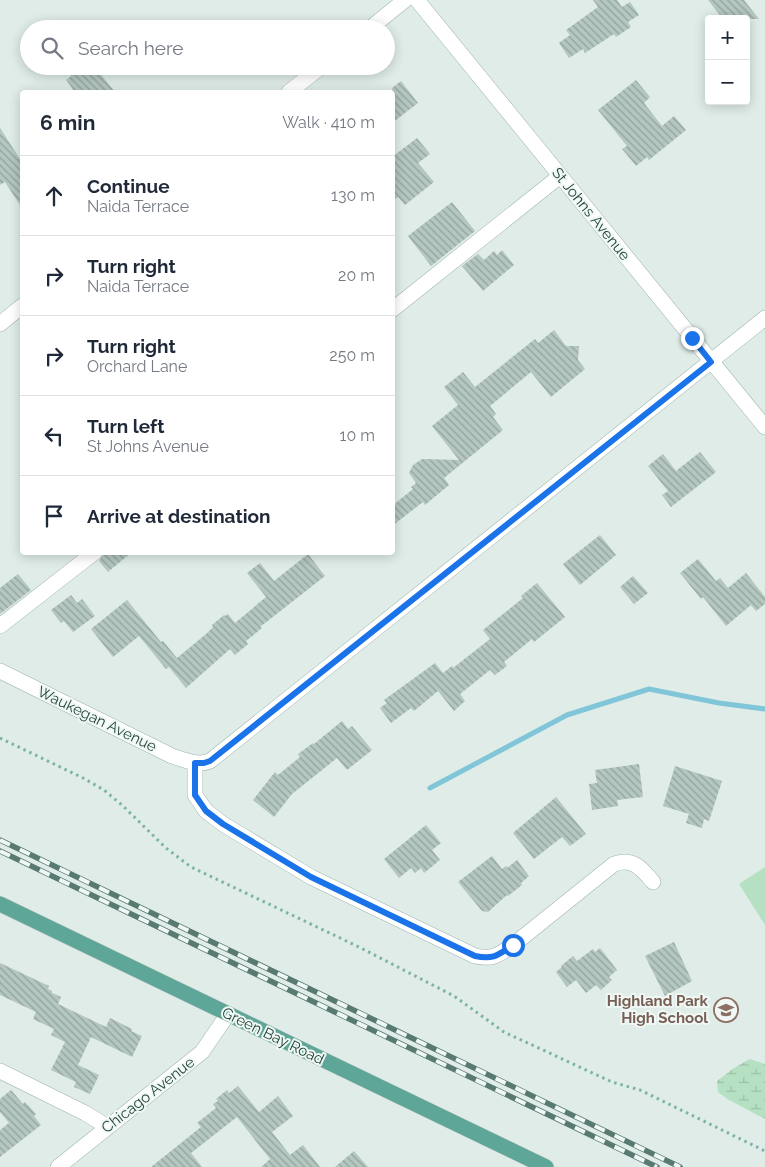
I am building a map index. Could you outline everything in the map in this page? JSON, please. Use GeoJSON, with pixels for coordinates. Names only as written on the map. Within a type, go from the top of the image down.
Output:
{"type":"FeatureCollection","features":[{"type":"Feature","properties":{"kind":"main road","name":"Green Bay Road"},"geometry":{"type":"LineString","coordinates":[[0,904],[546,1167]]}},
{"type":"Feature","properties":{"kind":"street"},"geometry":{"type":"LineString","coordinates":[[380,20],[405,0]]}},
{"type":"Feature","properties":{"kind":"street","name":"St Johns Avenue"},"geometry":{"type":"LineString","coordinates":[[417,0],[765,427]]}},
{"type":"Feature","properties":{"kind":"street"},"geometry":{"type":"LineString","coordinates":[[292,90],[311,75]]}},
{"type":"Feature","properties":{"kind":"street"},"geometry":{"type":"LineString","coordinates":[[395,308],[560,176]]}},
{"type":"Feature","properties":{"kind":"street"},"geometry":{"type":"LineString","coordinates":[[0,324],[20,308]]}},
{"type":"Feature","properties":{"kind":"street"},"geometry":{"type":"LineString","coordinates":[[653,882],[639,866],[629,861],[621,861],[614,864],[502,953],[487,958],[475,956],[311,877],[223,824],[206,811],[195,795],[195,763],[210,761],[765,318]]}},
{"type":"Feature","properties":{"kind":"street"},"geometry":{"type":"LineString","coordinates":[[0,626],[91,555]]}},
{"type":"Feature","properties":{"kind":"street","name":"Waukegan Avenue"},"geometry":{"type":"LineString","coordinates":[[0,671],[172,756],[195,763]]}},
{"type":"Feature","properties":{"kind":"street","name":"Chicago Avenue"},"geometry":{"type":"LineString","coordinates":[[58,1167],[202,1052],[228,1014]]}},
{"type":"Feature","properties":{"kind":"street"},"geometry":{"type":"LineString","coordinates":[[0,1072],[85,1113],[108,1127]]}},
{"type":"Feature","properties":{"kind":"path"},"geometry":{"type":"LineString","coordinates":[[0,738],[104,790],[166,848],[191,867],[360,947],[454,996],[504,1032],[612,1082],[640,1090],[765,1151]]}},
{"type":"Feature","properties":{"kind":"green space"},"geometry":{"type":"Polygon","coordinates":[[[765,867],[765,925],[739,884],[765,867]]]}},
{"type":"Feature","properties":{"kind":"green space"},"geometry":{"type":"Polygon","coordinates":[[[750,1059],[765,1064],[765,1119],[718,1092],[717,1081],[750,1059]]]}},
{"type":"Feature","properties":{"kind":"building"},"geometry":{"type":"Polygon","coordinates":[[[593,0],[617,0],[622,7],[630,2],[639,15],[628,22],[631,27],[616,37],[614,34],[585,53],[583,49],[569,58],[559,43],[570,35],[566,30],[598,7],[593,0]]]}},
{"type":"Feature","properties":{"kind":"building"},"geometry":{"type":"Polygon","coordinates":[[[708,0],[744,0],[759,19],[750,19],[750,15],[720,15],[708,0]]]}},
{"type":"Feature","properties":{"kind":"building"},"geometry":{"type":"Polygon","coordinates":[[[101,75],[113,90],[74,90],[66,80],[71,76],[101,75]]]}},
{"type":"Feature","properties":{"kind":"building"},"geometry":{"type":"Polygon","coordinates":[[[636,80],[650,97],[644,103],[662,126],[674,116],[686,130],[649,160],[647,157],[636,166],[622,149],[627,146],[598,110],[636,80]]]}},
{"type":"Feature","properties":{"kind":"building"},"geometry":{"type":"Polygon","coordinates":[[[401,81],[418,103],[395,121],[395,90],[392,90],[401,81]]]}},
{"type":"Feature","properties":{"kind":"building"},"geometry":{"type":"Polygon","coordinates":[[[0,128],[20,159],[20,205],[5,182],[0,185],[0,128]]]}},
{"type":"Feature","properties":{"kind":"building"},"geometry":{"type":"Polygon","coordinates":[[[417,138],[430,154],[418,163],[434,182],[405,205],[398,197],[395,199],[395,155],[417,138]]]}},
{"type":"Feature","properties":{"kind":"building"},"geometry":{"type":"Polygon","coordinates":[[[452,202],[475,231],[431,266],[408,236],[452,202]]]}},
{"type":"Feature","properties":{"kind":"building"},"geometry":{"type":"Polygon","coordinates":[[[502,250],[514,265],[483,291],[462,266],[478,254],[484,260],[494,251],[497,255],[502,250]]]}},
{"type":"Feature","properties":{"kind":"building"},"geometry":{"type":"Polygon","coordinates":[[[554,330],[566,346],[579,346],[578,360],[585,369],[551,397],[531,372],[490,406],[496,414],[493,417],[503,430],[444,478],[449,485],[425,505],[423,502],[395,524],[395,504],[413,489],[411,487],[416,483],[409,473],[413,465],[422,459],[459,460],[432,426],[458,405],[444,387],[463,372],[475,387],[535,339],[538,343],[554,330]]]}},
{"type":"Feature","properties":{"kind":"building"},"geometry":{"type":"Polygon","coordinates":[[[700,452],[716,472],[671,507],[662,495],[668,491],[648,466],[663,454],[676,471],[700,452]]]}},
{"type":"Feature","properties":{"kind":"building"},"geometry":{"type":"Polygon","coordinates":[[[600,535],[616,555],[580,585],[563,564],[600,535]]]}},
{"type":"Feature","properties":{"kind":"building"},"geometry":{"type":"Polygon","coordinates":[[[103,555],[128,555],[108,572],[99,561],[103,555]]]}},
{"type":"Feature","properties":{"kind":"building"},"geometry":{"type":"Polygon","coordinates":[[[307,555],[309,555],[325,576],[260,627],[262,628],[246,641],[248,644],[235,655],[230,649],[186,688],[169,667],[166,669],[139,636],[113,657],[91,629],[127,600],[161,642],[163,641],[177,658],[206,634],[213,627],[212,625],[224,615],[228,614],[235,623],[266,597],[247,573],[260,563],[274,581],[307,555]]]}},
{"type":"Feature","properties":{"kind":"building"},"geometry":{"type":"Polygon","coordinates":[[[698,559],[716,581],[720,578],[728,588],[746,573],[765,597],[765,604],[756,611],[751,605],[726,626],[703,597],[701,599],[680,573],[698,559]]]}},
{"type":"Feature","properties":{"kind":"building"},"geometry":{"type":"Polygon","coordinates":[[[18,574],[31,590],[0,614],[0,588],[18,574]]]}},
{"type":"Feature","properties":{"kind":"building"},"geometry":{"type":"Polygon","coordinates":[[[633,576],[648,593],[634,604],[620,587],[633,576]]]}},
{"type":"Feature","properties":{"kind":"building"},"geometry":{"type":"Polygon","coordinates":[[[537,583],[565,617],[534,642],[532,639],[504,662],[507,666],[495,675],[490,670],[460,694],[465,701],[454,711],[438,691],[414,711],[411,708],[391,723],[380,708],[387,703],[384,700],[435,663],[443,673],[452,666],[453,668],[490,639],[483,630],[523,598],[521,596],[537,583]]]}},
{"type":"Feature","properties":{"kind":"building"},"geometry":{"type":"Polygon","coordinates":[[[71,595],[77,603],[82,599],[95,616],[73,632],[64,621],[61,623],[51,610],[71,595]]]}},
{"type":"Feature","properties":{"kind":"building"},"geometry":{"type":"Polygon","coordinates":[[[342,721],[348,729],[352,726],[372,750],[347,770],[337,758],[292,794],[274,817],[253,800],[275,772],[278,775],[300,757],[298,754],[314,744],[342,721]]]}},
{"type":"Feature","properties":{"kind":"building"},"geometry":{"type":"Polygon","coordinates":[[[639,764],[643,797],[617,800],[618,806],[592,810],[589,784],[597,783],[595,770],[639,764]]]}},
{"type":"Feature","properties":{"kind":"building"},"geometry":{"type":"Polygon","coordinates":[[[675,766],[722,781],[709,821],[704,819],[702,828],[686,823],[689,814],[663,806],[675,766]]]}},
{"type":"Feature","properties":{"kind":"building"},"geometry":{"type":"Polygon","coordinates":[[[556,797],[586,834],[570,846],[562,837],[534,859],[513,833],[556,797]]]}},
{"type":"Feature","properties":{"kind":"building"},"geometry":{"type":"Polygon","coordinates":[[[426,825],[441,843],[432,850],[440,860],[424,873],[421,868],[415,873],[411,868],[399,878],[384,859],[426,825]]]}},
{"type":"Feature","properties":{"kind":"building"},"geometry":{"type":"Polygon","coordinates":[[[492,856],[502,869],[506,866],[507,868],[517,860],[529,876],[521,883],[522,885],[488,912],[482,911],[458,882],[492,856]]]}},
{"type":"Feature","properties":{"kind":"building"},"geometry":{"type":"Polygon","coordinates":[[[674,942],[692,981],[665,996],[645,956],[674,942]]]}},
{"type":"Feature","properties":{"kind":"building"},"geometry":{"type":"Polygon","coordinates":[[[600,948],[617,970],[609,977],[612,980],[601,990],[596,985],[586,993],[576,980],[567,987],[556,972],[561,966],[573,956],[577,961],[593,949],[595,952],[600,948]]]}},
{"type":"Feature","properties":{"kind":"building"},"geometry":{"type":"Polygon","coordinates":[[[0,963],[49,986],[48,989],[52,993],[61,997],[58,1004],[106,1027],[110,1018],[142,1036],[132,1057],[91,1037],[78,1065],[99,1075],[90,1094],[74,1087],[76,1082],[51,1070],[65,1042],[51,1035],[54,1029],[33,1019],[36,1012],[0,995],[0,963]]]}},
{"type":"Feature","properties":{"kind":"building"},"geometry":{"type":"Polygon","coordinates":[[[238,1086],[259,1112],[278,1096],[293,1116],[272,1132],[290,1155],[303,1145],[320,1167],[261,1167],[270,1159],[237,1117],[191,1153],[202,1167],[151,1167],[201,1127],[197,1123],[216,1108],[213,1104],[218,1101],[216,1099],[227,1090],[229,1093],[238,1086]]]}},
{"type":"Feature","properties":{"kind":"building"},"geometry":{"type":"Polygon","coordinates":[[[11,1090],[23,1104],[25,1102],[36,1114],[34,1116],[41,1125],[0,1157],[0,1130],[9,1123],[0,1112],[0,1099],[11,1090]]]}},
{"type":"Feature","properties":{"kind":"building"},"geometry":{"type":"Polygon","coordinates":[[[354,1151],[368,1167],[335,1167],[354,1151]]]}},
{"type":"Feature","properties":{"kind":"waterway"},"geometry":{"type":"LineString","coordinates":[[430,788],[567,715],[649,689],[719,703],[765,709]]}},
{"type":"Feature","properties":{"kind":"railway"},"geometry":{"type":"LineString","coordinates":[[0,840],[680,1167]]}},
{"type":"Feature","properties":{"kind":"railway"},"geometry":{"type":"LineString","coordinates":[[0,851],[657,1167]]}},
{"type":"Feature","properties":{"kind":"place","name":"Highland Park High School"},"geometry":{"type":"Point","coordinates":[726,1010]}},
{"type":"Feature","properties":{"kind":"route"},"geometry":{"type":"LineString","coordinates":[[513,945],[496,956],[487,958],[475,956],[311,877],[223,824],[206,811],[195,795],[195,763],[210,761],[711,362],[692,338]]}}]}
